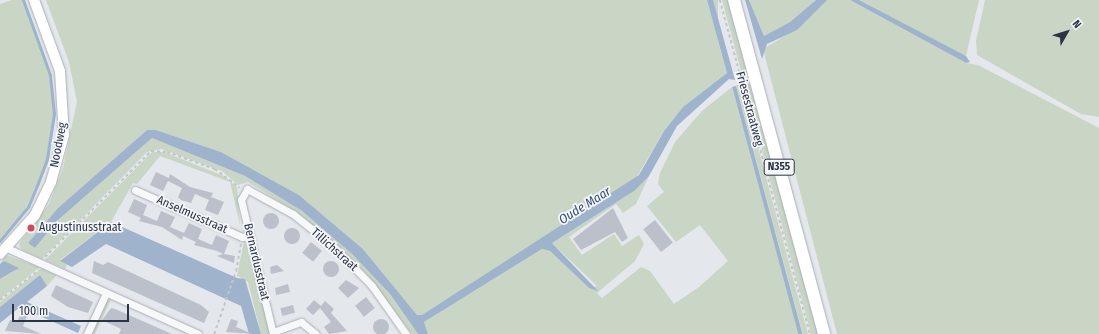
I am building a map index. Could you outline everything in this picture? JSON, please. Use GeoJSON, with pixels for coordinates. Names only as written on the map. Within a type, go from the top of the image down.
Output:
{"type":"FeatureCollection","features":[{"type":"Feature","properties":{"kind":"main road","name":"Noodweg"},"geometry":{"type":"LineString","coordinates":[[3,251],[34,215],[52,182],[64,135],[60,71],[34,0]]}},
{"type":"Feature","properties":{"kind":"main road","name":"Friesestraatweg"},"geometry":{"type":"LineString","coordinates":[[734,0],[824,334]]}},
{"type":"Feature","properties":{"kind":"street","name":"Anselmusstraat"},"geometry":{"type":"LineString","coordinates":[[135,190],[242,237],[250,237]]}},
{"type":"Feature","properties":{"kind":"street","name":"Tillichstraat"},"geometry":{"type":"LineString","coordinates":[[243,191],[251,190],[270,199],[334,247],[372,286],[406,334]]}},
{"type":"Feature","properties":{"kind":"street","name":"Bernardusstraat"},"geometry":{"type":"LineString","coordinates":[[243,191],[241,200],[273,333]]}},
{"type":"Feature","properties":{"kind":"street"},"geometry":{"type":"LineString","coordinates":[[3,251],[42,264],[198,334]]}},
{"type":"Feature","properties":{"kind":"street"},"geometry":{"type":"LineString","coordinates":[[87,334],[106,293]]}},
{"type":"Feature","properties":{"kind":"street"},"geometry":{"type":"LineString","coordinates":[[273,333],[301,322]]}},
{"type":"Feature","properties":{"kind":"street"},"geometry":{"type":"LineString","coordinates":[[301,322],[310,334]]}},
{"type":"Feature","properties":{"kind":"street"},"geometry":{"type":"LineString","coordinates":[[301,322],[316,334]]}},
{"type":"Feature","properties":{"kind":"path","name":"Friesestraatweg"},"geometry":{"type":"LineString","coordinates":[[720,0],[810,334]]}},
{"type":"Feature","properties":{"kind":"path"},"geometry":{"type":"LineString","coordinates":[[214,334],[236,272],[242,237]]}},
{"type":"Feature","properties":{"kind":"path"},"geometry":{"type":"LineString","coordinates":[[0,300],[42,264]]}},
{"type":"Feature","properties":{"kind":"green space"},"geometry":{"type":"Polygon","coordinates":[[[12,0],[23,0],[48,66],[55,116],[44,173],[24,211],[0,241],[0,4],[12,0]]]}},
{"type":"Feature","properties":{"kind":"green space"},"geometry":{"type":"Polygon","coordinates":[[[46,0],[707,0],[727,73],[683,107],[664,131],[635,180],[422,315],[417,315],[363,249],[299,195],[221,152],[156,130],[147,130],[58,208],[28,243],[35,248],[58,220],[152,138],[245,176],[302,211],[352,254],[390,294],[418,334],[412,334],[366,273],[302,216],[248,182],[238,185],[222,171],[161,149],[147,152],[42,259],[21,249],[19,244],[49,204],[63,168],[77,102],[69,62],[46,0]]]}},
{"type":"Feature","properties":{"kind":"green space"},"geometry":{"type":"Polygon","coordinates":[[[713,0],[718,0],[718,83],[713,83],[713,0]]]}},
{"type":"Feature","properties":{"kind":"green space"},"geometry":{"type":"Polygon","coordinates":[[[722,0],[729,0],[748,74],[743,78],[722,0]]]}},
{"type":"Feature","properties":{"kind":"green space"},"geometry":{"type":"Polygon","coordinates":[[[749,0],[816,0],[790,22],[764,36],[749,0]]]}},
{"type":"Feature","properties":{"kind":"green space"},"geometry":{"type":"Polygon","coordinates":[[[826,0],[850,0],[966,63],[978,65],[1099,128],[1099,334],[837,334],[763,49],[798,28],[826,0]]]}},
{"type":"Feature","properties":{"kind":"green space"},"geometry":{"type":"Polygon","coordinates":[[[859,0],[979,0],[966,56],[958,54],[859,0]]]}},
{"type":"Feature","properties":{"kind":"green space"},"geometry":{"type":"Polygon","coordinates":[[[985,0],[1099,0],[1099,117],[1081,114],[977,55],[976,41],[985,0]]]}},
{"type":"Feature","properties":{"kind":"green space"},"geometry":{"type":"Polygon","coordinates":[[[744,83],[751,84],[819,334],[811,334],[744,83]]]}},
{"type":"Feature","properties":{"kind":"green space"},"geometry":{"type":"Polygon","coordinates":[[[741,84],[808,334],[803,334],[736,85],[741,84]]]}},
{"type":"Feature","properties":{"kind":"green space"},"geometry":{"type":"Polygon","coordinates":[[[732,87],[799,334],[428,334],[424,322],[542,249],[550,251],[589,288],[597,286],[552,243],[629,194],[649,176],[636,204],[623,213],[616,204],[569,237],[582,255],[614,234],[622,246],[639,235],[644,244],[635,261],[597,293],[602,298],[641,267],[650,271],[674,304],[699,287],[728,261],[700,225],[676,242],[647,206],[664,192],[658,184],[660,173],[675,142],[702,111],[732,87]]]}},
{"type":"Feature","properties":{"kind":"green space"},"geometry":{"type":"Polygon","coordinates":[[[152,152],[164,152],[224,176],[237,187],[240,225],[230,182],[160,156],[137,184],[133,183],[111,222],[60,260],[67,265],[65,269],[45,260],[152,152]]]}},
{"type":"Feature","properties":{"kind":"green space"},"geometry":{"type":"Polygon","coordinates":[[[244,241],[249,247],[270,334],[261,334],[248,282],[237,276],[244,241]]]}},
{"type":"Feature","properties":{"kind":"green space"},"geometry":{"type":"Polygon","coordinates":[[[6,255],[40,267],[0,299],[0,279],[16,270],[4,261],[0,264],[6,255]]]}},
{"type":"Feature","properties":{"kind":"green space"},"geometry":{"type":"Polygon","coordinates":[[[42,268],[57,275],[47,286],[40,275],[0,307],[0,302],[42,268]]]}},
{"type":"Feature","properties":{"kind":"green space"},"geometry":{"type":"Polygon","coordinates":[[[111,299],[95,334],[92,334],[107,301],[111,299]]]}},
{"type":"Feature","properties":{"kind":"water"},"geometry":{"type":"Polygon","coordinates":[[[707,0],[713,0],[735,80],[729,79],[677,126],[649,176],[634,191],[552,243],[598,291],[589,288],[550,251],[542,249],[424,322],[428,334],[418,334],[390,294],[352,254],[302,211],[245,176],[152,138],[58,220],[35,248],[28,243],[58,208],[147,130],[156,130],[221,152],[299,195],[363,249],[417,315],[422,315],[639,175],[664,131],[683,107],[727,73],[707,0]]]}},
{"type":"Feature","properties":{"kind":"water"},"geometry":{"type":"Polygon","coordinates":[[[745,0],[749,0],[764,36],[790,22],[816,0],[827,0],[797,30],[767,44],[762,59],[745,0]]]}},
{"type":"Feature","properties":{"kind":"water"},"geometry":{"type":"Polygon","coordinates":[[[850,0],[859,0],[966,56],[970,62],[966,63],[850,0]]]}},
{"type":"Feature","properties":{"kind":"water"},"geometry":{"type":"Polygon","coordinates":[[[736,86],[802,334],[798,334],[732,87],[736,86]]]}},
{"type":"Feature","properties":{"kind":"water"},"geometry":{"type":"Polygon","coordinates":[[[111,222],[237,278],[245,279],[261,334],[249,334],[241,306],[106,244],[72,267],[60,261],[111,222]]]}},
{"type":"Feature","properties":{"kind":"water"},"geometry":{"type":"Polygon","coordinates":[[[4,261],[19,268],[0,279],[0,264],[4,261]]]}},
{"type":"Feature","properties":{"kind":"water"},"geometry":{"type":"Polygon","coordinates":[[[40,275],[47,286],[27,302],[81,326],[78,333],[20,307],[0,323],[0,307],[40,275]]]}},
{"type":"Feature","properties":{"kind":"building"},"geometry":{"type":"Polygon","coordinates":[[[156,172],[169,178],[170,174],[190,187],[213,193],[211,197],[224,202],[218,215],[205,210],[209,200],[195,194],[191,203],[181,200],[178,197],[182,188],[168,181],[163,191],[150,185],[156,172]]]}},
{"type":"Feature","properties":{"kind":"building"},"geometry":{"type":"Polygon","coordinates":[[[134,199],[147,205],[143,215],[157,221],[161,211],[175,217],[170,227],[184,233],[189,223],[202,229],[198,239],[212,245],[216,235],[229,241],[224,254],[235,256],[234,263],[217,256],[223,254],[217,251],[194,245],[196,242],[183,236],[182,240],[162,227],[139,221],[141,218],[128,212],[134,199]]]}},
{"type":"Feature","properties":{"kind":"building"},"geometry":{"type":"Polygon","coordinates":[[[613,208],[628,238],[622,242],[615,232],[581,250],[573,239],[613,208]]]}},
{"type":"Feature","properties":{"kind":"building"},"geometry":{"type":"Polygon","coordinates":[[[268,213],[274,213],[279,218],[277,227],[274,229],[268,229],[263,224],[263,218],[268,213]]]}},
{"type":"Feature","properties":{"kind":"building"},"geometry":{"type":"Polygon","coordinates":[[[655,220],[673,243],[661,252],[643,229],[655,220]]]}},
{"type":"Feature","properties":{"kind":"building"},"geometry":{"type":"Polygon","coordinates":[[[289,228],[295,228],[300,233],[298,242],[295,244],[289,244],[284,239],[284,233],[289,228]]]}},
{"type":"Feature","properties":{"kind":"building"},"geometry":{"type":"Polygon","coordinates":[[[311,242],[322,251],[313,262],[302,253],[311,242]]]}},
{"type":"Feature","properties":{"kind":"building"},"geometry":{"type":"Polygon","coordinates":[[[94,261],[103,265],[108,262],[201,305],[209,312],[204,323],[92,273],[94,261]]]}},
{"type":"Feature","properties":{"kind":"building"},"geometry":{"type":"Polygon","coordinates":[[[328,261],[334,261],[339,266],[337,275],[334,277],[328,277],[323,272],[323,266],[328,261]]]}},
{"type":"Feature","properties":{"kind":"building"},"geometry":{"type":"Polygon","coordinates":[[[277,265],[284,271],[271,274],[270,267],[277,265]]]}},
{"type":"Feature","properties":{"kind":"building"},"geometry":{"type":"Polygon","coordinates":[[[346,280],[359,288],[348,298],[338,288],[346,280]]]}},
{"type":"Feature","properties":{"kind":"building"},"geometry":{"type":"Polygon","coordinates":[[[288,284],[290,292],[276,295],[275,288],[288,284]]]}},
{"type":"Feature","properties":{"kind":"building"},"geometry":{"type":"Polygon","coordinates":[[[56,285],[93,302],[88,313],[68,307],[51,296],[56,285]]]}},
{"type":"Feature","properties":{"kind":"building"},"geometry":{"type":"Polygon","coordinates":[[[366,297],[375,308],[364,317],[355,306],[366,297]]]}},
{"type":"Feature","properties":{"kind":"building"},"geometry":{"type":"Polygon","coordinates":[[[314,300],[321,306],[325,301],[334,309],[331,313],[347,331],[329,334],[324,327],[331,322],[320,308],[313,315],[306,309],[314,300]]]}},
{"type":"Feature","properties":{"kind":"building"},"geometry":{"type":"Polygon","coordinates":[[[293,305],[295,313],[282,316],[280,308],[293,305]]]}},
{"type":"Feature","properties":{"kind":"building"},"geometry":{"type":"Polygon","coordinates":[[[111,308],[172,334],[119,334],[121,329],[102,320],[111,308]]]}},
{"type":"Feature","properties":{"kind":"building"},"geometry":{"type":"Polygon","coordinates":[[[22,311],[28,314],[23,326],[41,334],[5,331],[10,320],[17,322],[22,311]]]}},
{"type":"Feature","properties":{"kind":"building"},"geometry":{"type":"Polygon","coordinates":[[[231,319],[238,321],[236,327],[253,334],[226,332],[231,319]]]}},
{"type":"Feature","properties":{"kind":"building"},"geometry":{"type":"Polygon","coordinates":[[[381,319],[387,321],[389,327],[387,333],[381,335],[375,333],[373,327],[375,321],[381,319]]]}},
{"type":"Feature","properties":{"kind":"waterway"},"geometry":{"type":"LineString","coordinates":[[0,241],[28,207],[47,159],[54,114],[50,75],[23,0]]}},
{"type":"Feature","properties":{"kind":"place","name":"Augustinusstraat"},"geometry":{"type":"Point","coordinates":[31,228]}},
{"type":"Feature","properties":{"kind":"water label","name":"Oude Maar"},"geometry":{"type":"Point","coordinates":[585,206]}}]}
